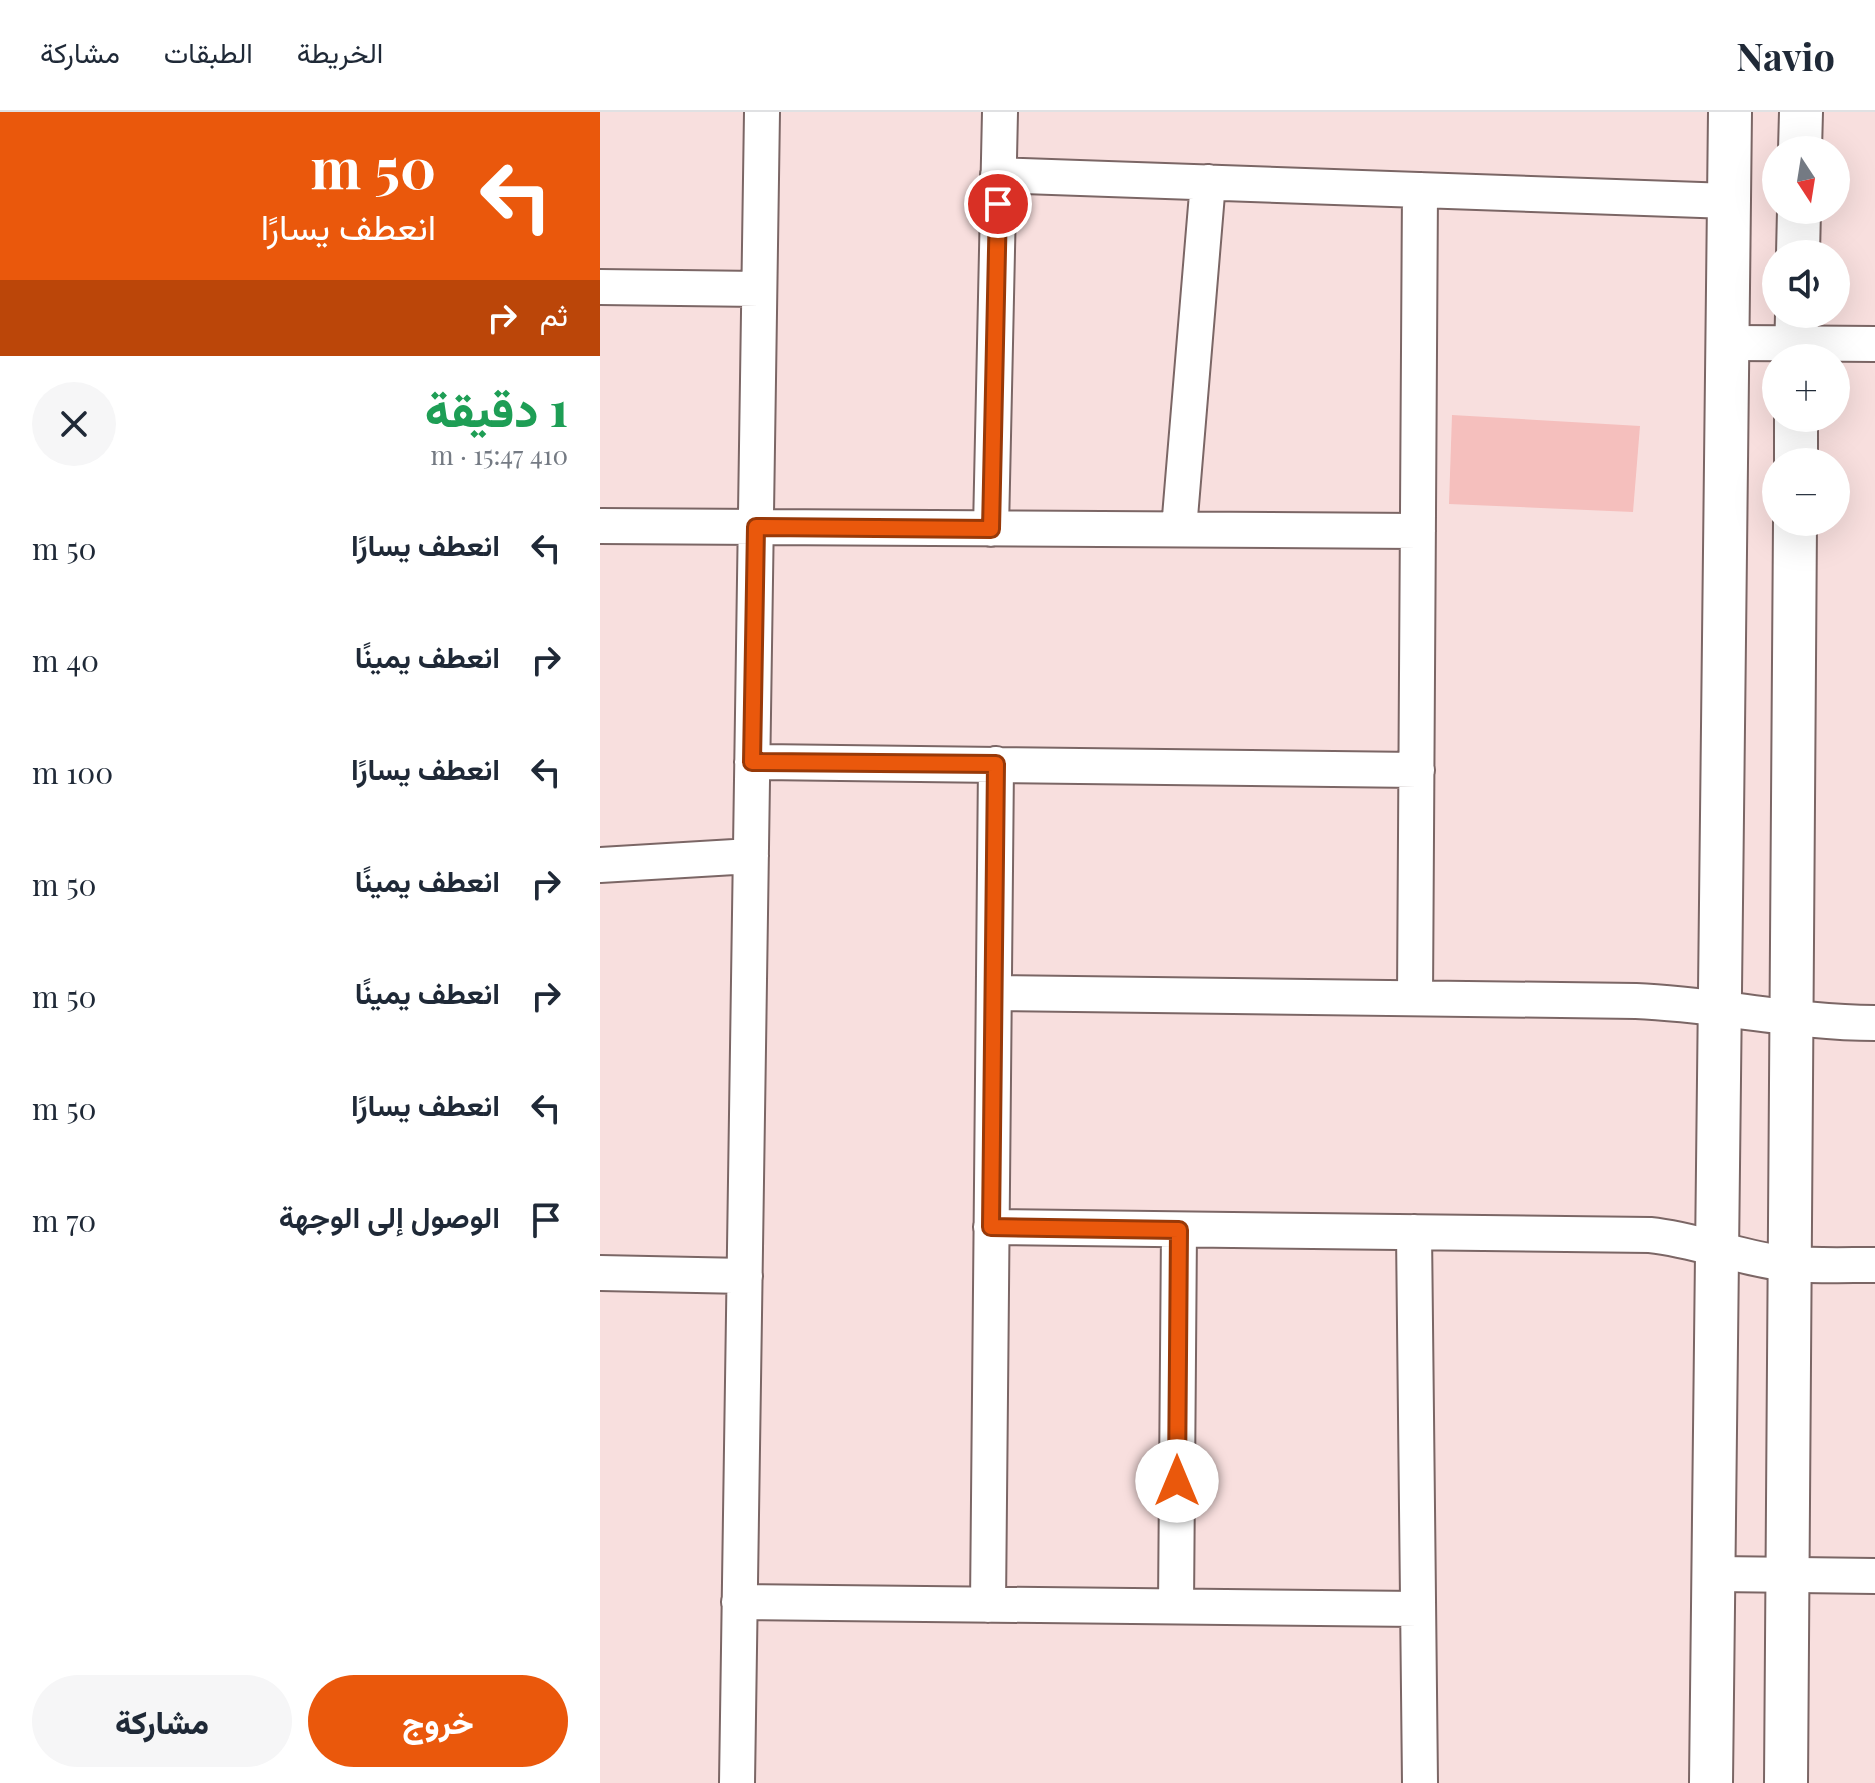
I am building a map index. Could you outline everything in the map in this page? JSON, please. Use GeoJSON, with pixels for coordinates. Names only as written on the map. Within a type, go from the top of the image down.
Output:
{"type":"FeatureCollection","features":[{"type":"Feature","properties":{"kind":"street"},"geometry":{"type":"LineString","coordinates":[[737,1783],[762,112]]}},
{"type":"Feature","properties":{"kind":"street"},"geometry":{"type":"LineString","coordinates":[[991,529],[1000,112]]}},
{"type":"Feature","properties":{"kind":"street"},"geometry":{"type":"LineString","coordinates":[[1711,1783],[1716,1574],[1716,1247],[1730,112]]}},
{"type":"Feature","properties":{"kind":"street"},"geometry":{"type":"LineString","coordinates":[[1800,136],[1801,112]]}},
{"type":"Feature","properties":{"kind":"street"},"geometry":{"type":"LineString","coordinates":[[998,175],[1729,201]]}},
{"type":"Feature","properties":{"kind":"street"},"geometry":{"type":"LineString","coordinates":[[1179,529],[1208,182]]}},
{"type":"Feature","properties":{"kind":"street"},"geometry":{"type":"LineString","coordinates":[[1415,998],[1420,190]]}},
{"type":"Feature","properties":{"kind":"street"},"geometry":{"type":"LineString","coordinates":[[600,287],[759,289]]}},
{"type":"Feature","properties":{"kind":"street"},"geometry":{"type":"LineString","coordinates":[[1728,343],[1797,338],[1875,344]]}},
{"type":"Feature","properties":{"kind":"street"},"geometry":{"type":"LineString","coordinates":[[600,526],[1418,531]]}},
{"type":"Feature","properties":{"kind":"street"},"geometry":{"type":"LineString","coordinates":[[1786,1783],[1795,536]]}},
{"type":"Feature","properties":{"kind":"street"},"geometry":{"type":"LineString","coordinates":[[752,762],[1417,770]]}},
{"type":"Feature","properties":{"kind":"street"},"geometry":{"type":"LineString","coordinates":[[988,1605],[996,764]]}},
{"type":"Feature","properties":{"kind":"street"},"geometry":{"type":"LineString","coordinates":[[600,865],[751,856]]}},
{"type":"Feature","properties":{"kind":"street"},"geometry":{"type":"LineString","coordinates":[[994,993],[1636,1001],[1791,1018],[1875,1023]]}},
{"type":"Feature","properties":{"kind":"street"},"geometry":{"type":"LineString","coordinates":[[991,1227],[1650,1235],[1790,1264],[1875,1265]]}},
{"type":"Feature","properties":{"kind":"street"},"geometry":{"type":"LineString","coordinates":[[1176,1606],[1179,1230]]}},
{"type":"Feature","properties":{"kind":"street"},"geometry":{"type":"LineString","coordinates":[[1414,1232],[1420,1783]]}},
{"type":"Feature","properties":{"kind":"street"},"geometry":{"type":"LineString","coordinates":[[600,1273],[745,1276]]}},
{"type":"Feature","properties":{"kind":"street"},"geometry":{"type":"LineString","coordinates":[[1716,1574],[1875,1576]]}},
{"type":"Feature","properties":{"kind":"street"},"geometry":{"type":"LineString","coordinates":[[739,1602],[1418,1609]]}},
{"type":"Feature","properties":{"kind":"shaded area"},"geometry":{"type":"Polygon","coordinates":[[[1452,415],[1640,426],[1633,512],[1449,504],[1452,415]]]}},
{"type":"Feature","properties":{"kind":"route"},"geometry":{"type":"LineString","coordinates":[[998,204],[991,529],[756,527],[752,762],[996,764],[991,1227],[1179,1230],[1177,1481]]}}]}
